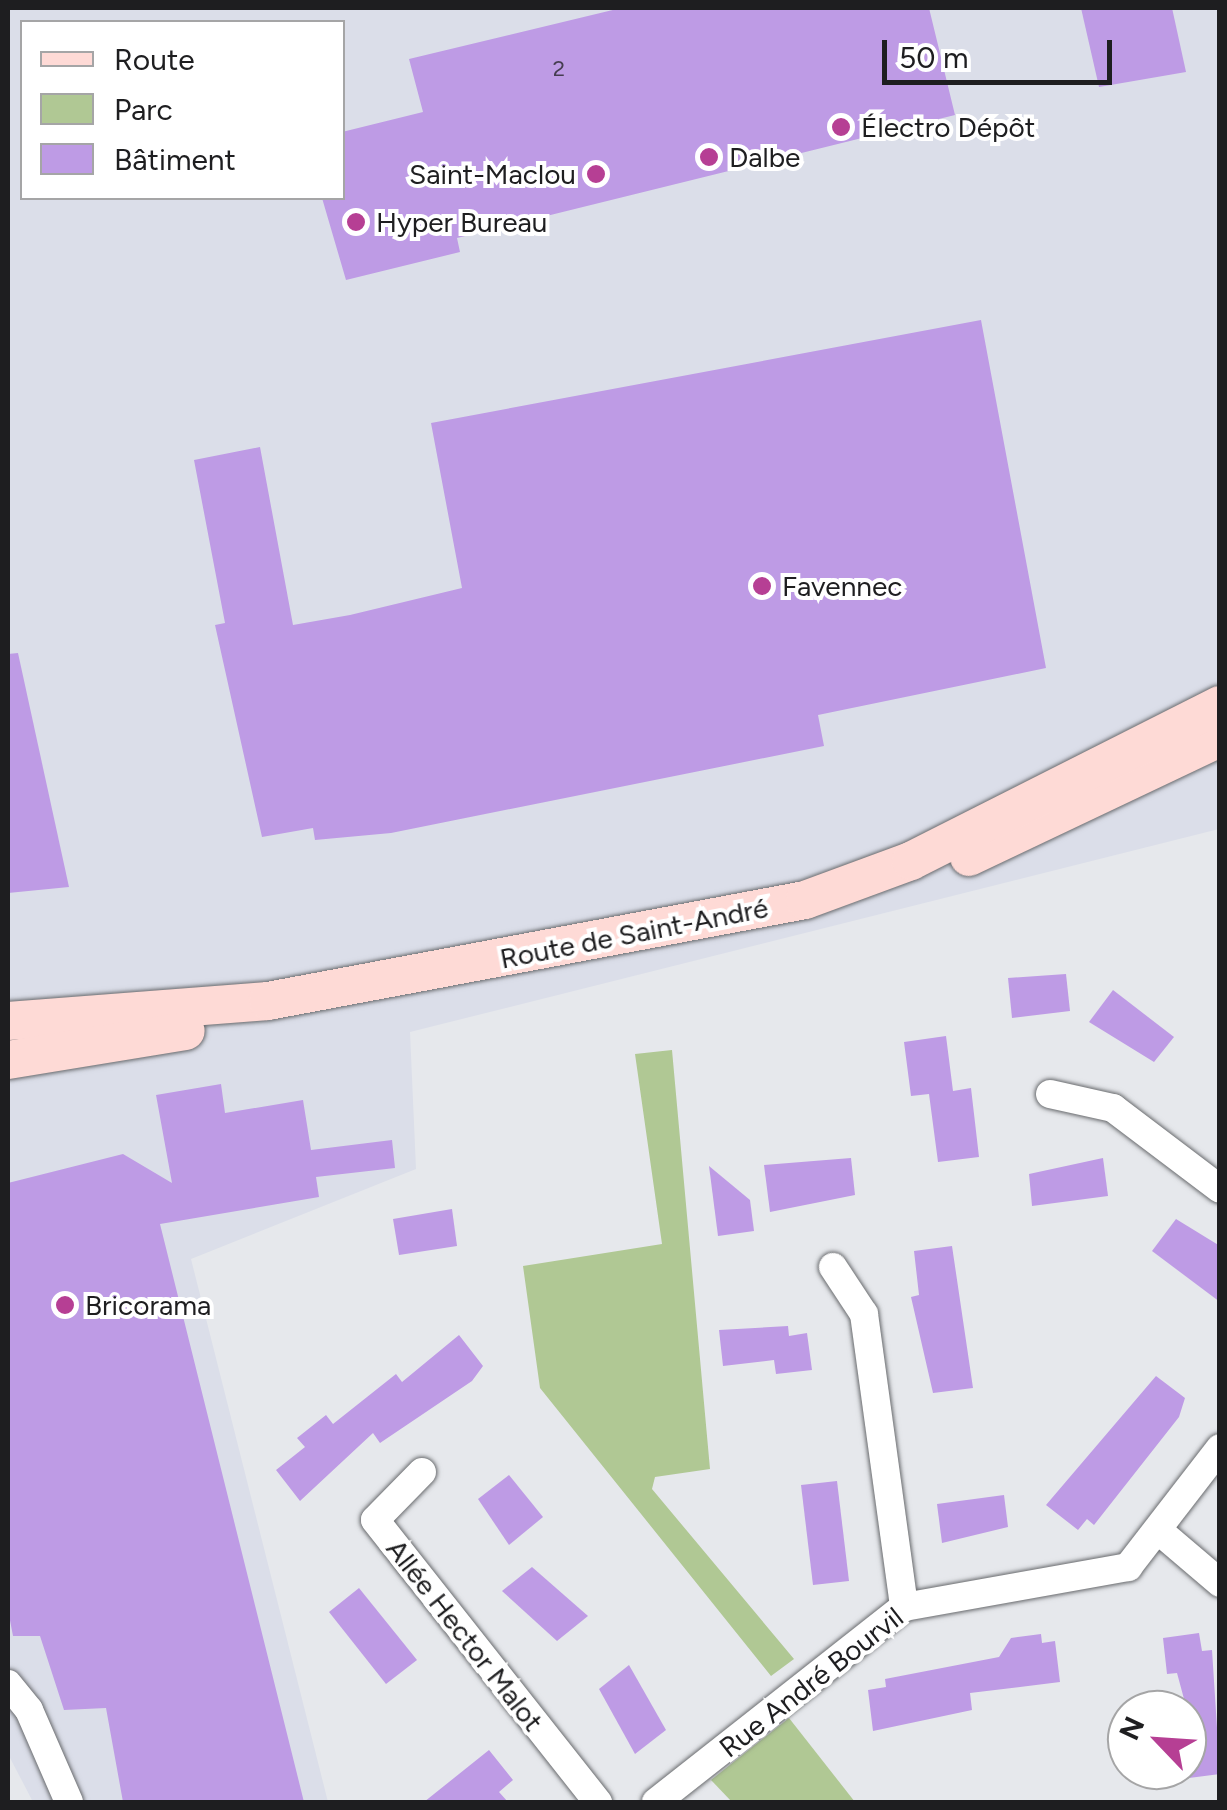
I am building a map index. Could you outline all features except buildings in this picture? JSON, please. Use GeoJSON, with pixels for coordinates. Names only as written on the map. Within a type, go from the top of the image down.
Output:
{"type":"FeatureCollection","features":[{"type":"Feature","properties":{"kind":"main road","name":"Route de Saint-André"},"geometry":{"type":"LineString","coordinates":[[8,1021],[268,1001],[805,900],[910,861],[1220,705]]}},
{"type":"Feature","properties":{"kind":"main road","name":"Route de Saint-André"},"geometry":{"type":"LineString","coordinates":[[8,1060],[787,920],[892,891],[1220,738]]}},
{"type":"Feature","properties":{"kind":"street"},"geometry":{"type":"LineString","coordinates":[[1050,1094],[1113,1108],[1220,1189]]}},
{"type":"Feature","properties":{"kind":"street"},"geometry":{"type":"LineString","coordinates":[[833,1267],[864,1314],[904,1606]]}},
{"type":"Feature","properties":{"kind":"street","name":"Rue André Bourvil"},"geometry":{"type":"LineString","coordinates":[[656,1802],[904,1606],[1128,1568],[1220,1448]]}},
{"type":"Feature","properties":{"kind":"street","name":"Allée Hector Malot"},"geometry":{"type":"LineString","coordinates":[[422,1472],[374,1520],[598,1802]]}},
{"type":"Feature","properties":{"kind":"street"},"geometry":{"type":"LineString","coordinates":[[1159,1532],[1220,1582]]}},
{"type":"Feature","properties":{"kind":"street"},"geometry":{"type":"LineString","coordinates":[[8,1684],[69,1802]]}},
{"type":"Feature","properties":{"kind":"shaded area"},"geometry":{"type":"Polygon","coordinates":[[[8,8],[1219,8],[1219,829],[410,1032],[416,1169],[191,1259],[328,1802],[33,1802],[8,1754],[8,8]]]}},
{"type":"Feature","properties":{"kind":"green space"},"geometry":{"type":"Polygon","coordinates":[[[672,1050],[710,1469],[655,1477],[652,1489],[794,1659],[771,1676],[540,1388],[523,1266],[662,1244],[635,1054],[672,1050]]]}},
{"type":"Feature","properties":{"kind":"green space"},"geometry":{"type":"Polygon","coordinates":[[[789,1718],[855,1802],[732,1802],[711,1780],[789,1718]]]}},
{"type":"Feature","properties":{"kind":"place","name":"Électro Dépôt"},"geometry":{"type":"Point","coordinates":[841,127]}},
{"type":"Feature","properties":{"kind":"place","name":"Dalbe"},"geometry":{"type":"Point","coordinates":[709,157]}},
{"type":"Feature","properties":{"kind":"place","name":"Saint-Maclou"},"geometry":{"type":"Point","coordinates":[596,174]}},
{"type":"Feature","properties":{"kind":"place","name":"Hyper Bureau"},"geometry":{"type":"Point","coordinates":[356,222]}},
{"type":"Feature","properties":{"kind":"place","name":"Favennec"},"geometry":{"type":"Point","coordinates":[762,586]}},
{"type":"Feature","properties":{"kind":"place","name":"Bricorama"},"geometry":{"type":"Point","coordinates":[65,1305]}}]}
